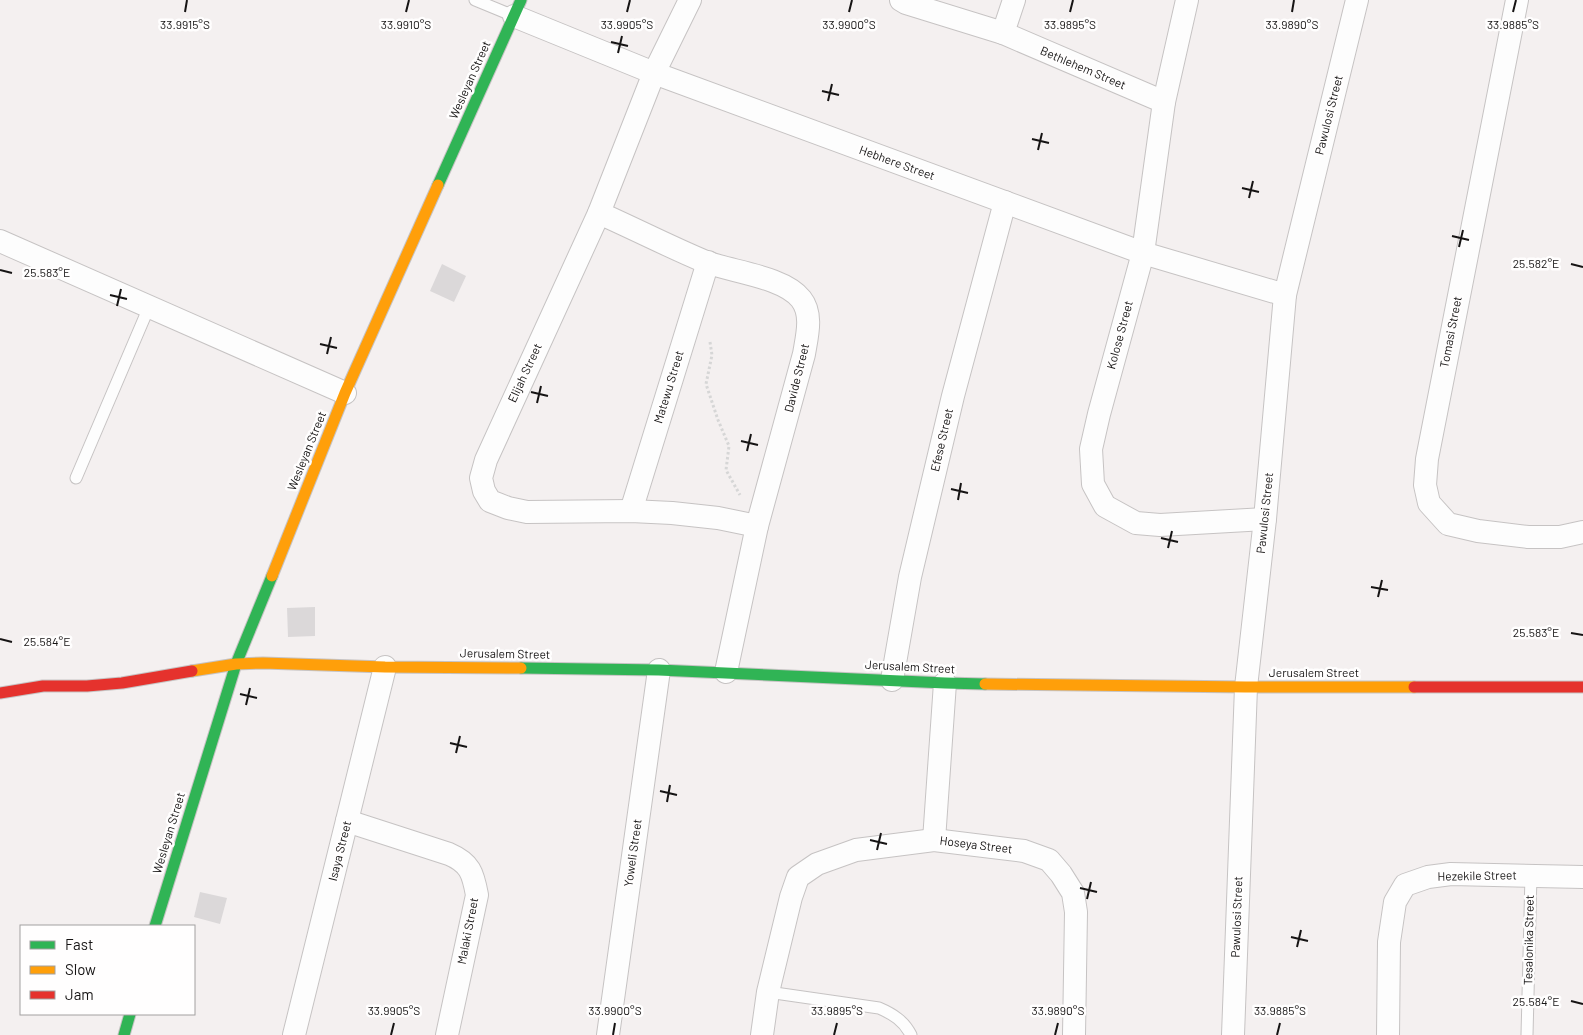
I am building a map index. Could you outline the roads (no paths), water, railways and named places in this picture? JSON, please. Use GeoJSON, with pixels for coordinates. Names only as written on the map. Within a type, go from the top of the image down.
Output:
{"type":"FeatureCollection","features":[{"type":"Feature","properties":{"kind":"street","name":"Elijah Street"},"geometry":{"type":"LineString","coordinates":[[690,0],[654,73],[599,213],[486,460],[481,478],[484,491],[490,501],[526,512],[631,511],[672,513],[718,518],[757,526]]}},
{"type":"Feature","properties":{"kind":"street","name":"Bethlehem Street"},"geometry":{"type":"LineString","coordinates":[[901,0],[1003,34],[1164,102]]}},
{"type":"Feature","properties":{"kind":"street"},"geometry":{"type":"LineString","coordinates":[[1003,34],[1014,0]]}},
{"type":"Feature","properties":{"kind":"street","name":"Kolose Street"},"geometry":{"type":"LineString","coordinates":[[1187,0],[1164,102],[1143,253],[1091,450],[1093,484],[1105,506],[1136,523],[1160,525],[1265,519]]}},
{"type":"Feature","properties":{"kind":"street","name":"Pawulosi Street"},"geometry":{"type":"LineString","coordinates":[[1233,1035],[1246,687],[1265,519],[1285,295],[1357,0]]}},
{"type":"Feature","properties":{"kind":"street","name":"Tomasi Street"},"geometry":{"type":"LineString","coordinates":[[1516,0],[1427,459],[1425,485],[1429,504],[1448,524],[1478,531],[1528,538],[1560,537],[1583,532]]}},
{"type":"Feature","properties":{"kind":"street","name":"Hebhere Street"},"geometry":{"type":"LineString","coordinates":[[518,8],[654,73],[1143,253],[1285,295]]}},
{"type":"Feature","properties":{"kind":"street","name":"Wesleyan Street"},"geometry":{"type":"LineString","coordinates":[[155,925],[236,664],[345,393],[518,8]]}},
{"type":"Feature","properties":{"kind":"street","name":"Efese Street"},"geometry":{"type":"LineString","coordinates":[[892,680],[914,558],[953,396],[1005,202]]}},
{"type":"Feature","properties":{"kind":"street","name":"Davide Street"},"geometry":{"type":"LineString","coordinates":[[599,213],[708,262],[775,282],[794,291],[807,309],[808,330],[804,354],[757,526],[726,672]]}},
{"type":"Feature","properties":{"kind":"street"},"geometry":{"type":"LineString","coordinates":[[0,241],[345,393]]}},
{"type":"Feature","properties":{"kind":"street","name":"Matewu Street"},"geometry":{"type":"LineString","coordinates":[[631,511],[708,262]]}},
{"type":"Feature","properties":{"kind":"street","name":"Jerusalem Street"},"geometry":{"type":"LineString","coordinates":[[0,693],[44,686],[87,686],[122,683],[236,664],[263,663],[385,667],[659,670],[945,683],[1246,687],[1583,687]]}},
{"type":"Feature","properties":{"kind":"street","name":"Isaya Street"},"geometry":{"type":"LineString","coordinates":[[294,1035],[385,667]]}},
{"type":"Feature","properties":{"kind":"street","name":"Yoweli Street"},"geometry":{"type":"LineString","coordinates":[[608,1035],[659,670]]}},
{"type":"Feature","properties":{"kind":"street"},"geometry":{"type":"LineString","coordinates":[[934,840],[945,683]]}},
{"type":"Feature","properties":{"kind":"street","name":"Malaki Street"},"geometry":{"type":"LineString","coordinates":[[347,821],[459,858],[468,867],[473,876],[477,895],[447,1035]]}},
{"type":"Feature","properties":{"kind":"street","name":"Hoseya Street"},"geometry":{"type":"LineString","coordinates":[[762,1035],[768,992],[791,897],[798,877],[817,864],[856,850],[934,840],[1024,851],[1049,860],[1061,874],[1073,894],[1076,912],[1074,1035]]}},
{"type":"Feature","properties":{"kind":"street","name":"Hezekile Street"},"geometry":{"type":"LineString","coordinates":[[1388,1035],[1389,942],[1395,902],[1405,885],[1428,877],[1451,874],[1583,877]]}},
{"type":"Feature","properties":{"kind":"street"},"geometry":{"type":"LineString","coordinates":[[124,1035],[130,1015]]}},
{"type":"Feature","properties":{"kind":"lane"},"geometry":{"type":"LineString","coordinates":[[475,0],[518,8]]}},
{"type":"Feature","properties":{"kind":"lane"},"geometry":{"type":"LineString","coordinates":[[76,478],[149,307]]}},
{"type":"Feature","properties":{"kind":"lane","name":"Tesalonika Street"},"geometry":{"type":"LineString","coordinates":[[1527,1035],[1531,875]]}},
{"type":"Feature","properties":{"kind":"lane"},"geometry":{"type":"LineString","coordinates":[[768,992],[879,1008],[893,1014],[907,1026],[911,1035]]}}]}
